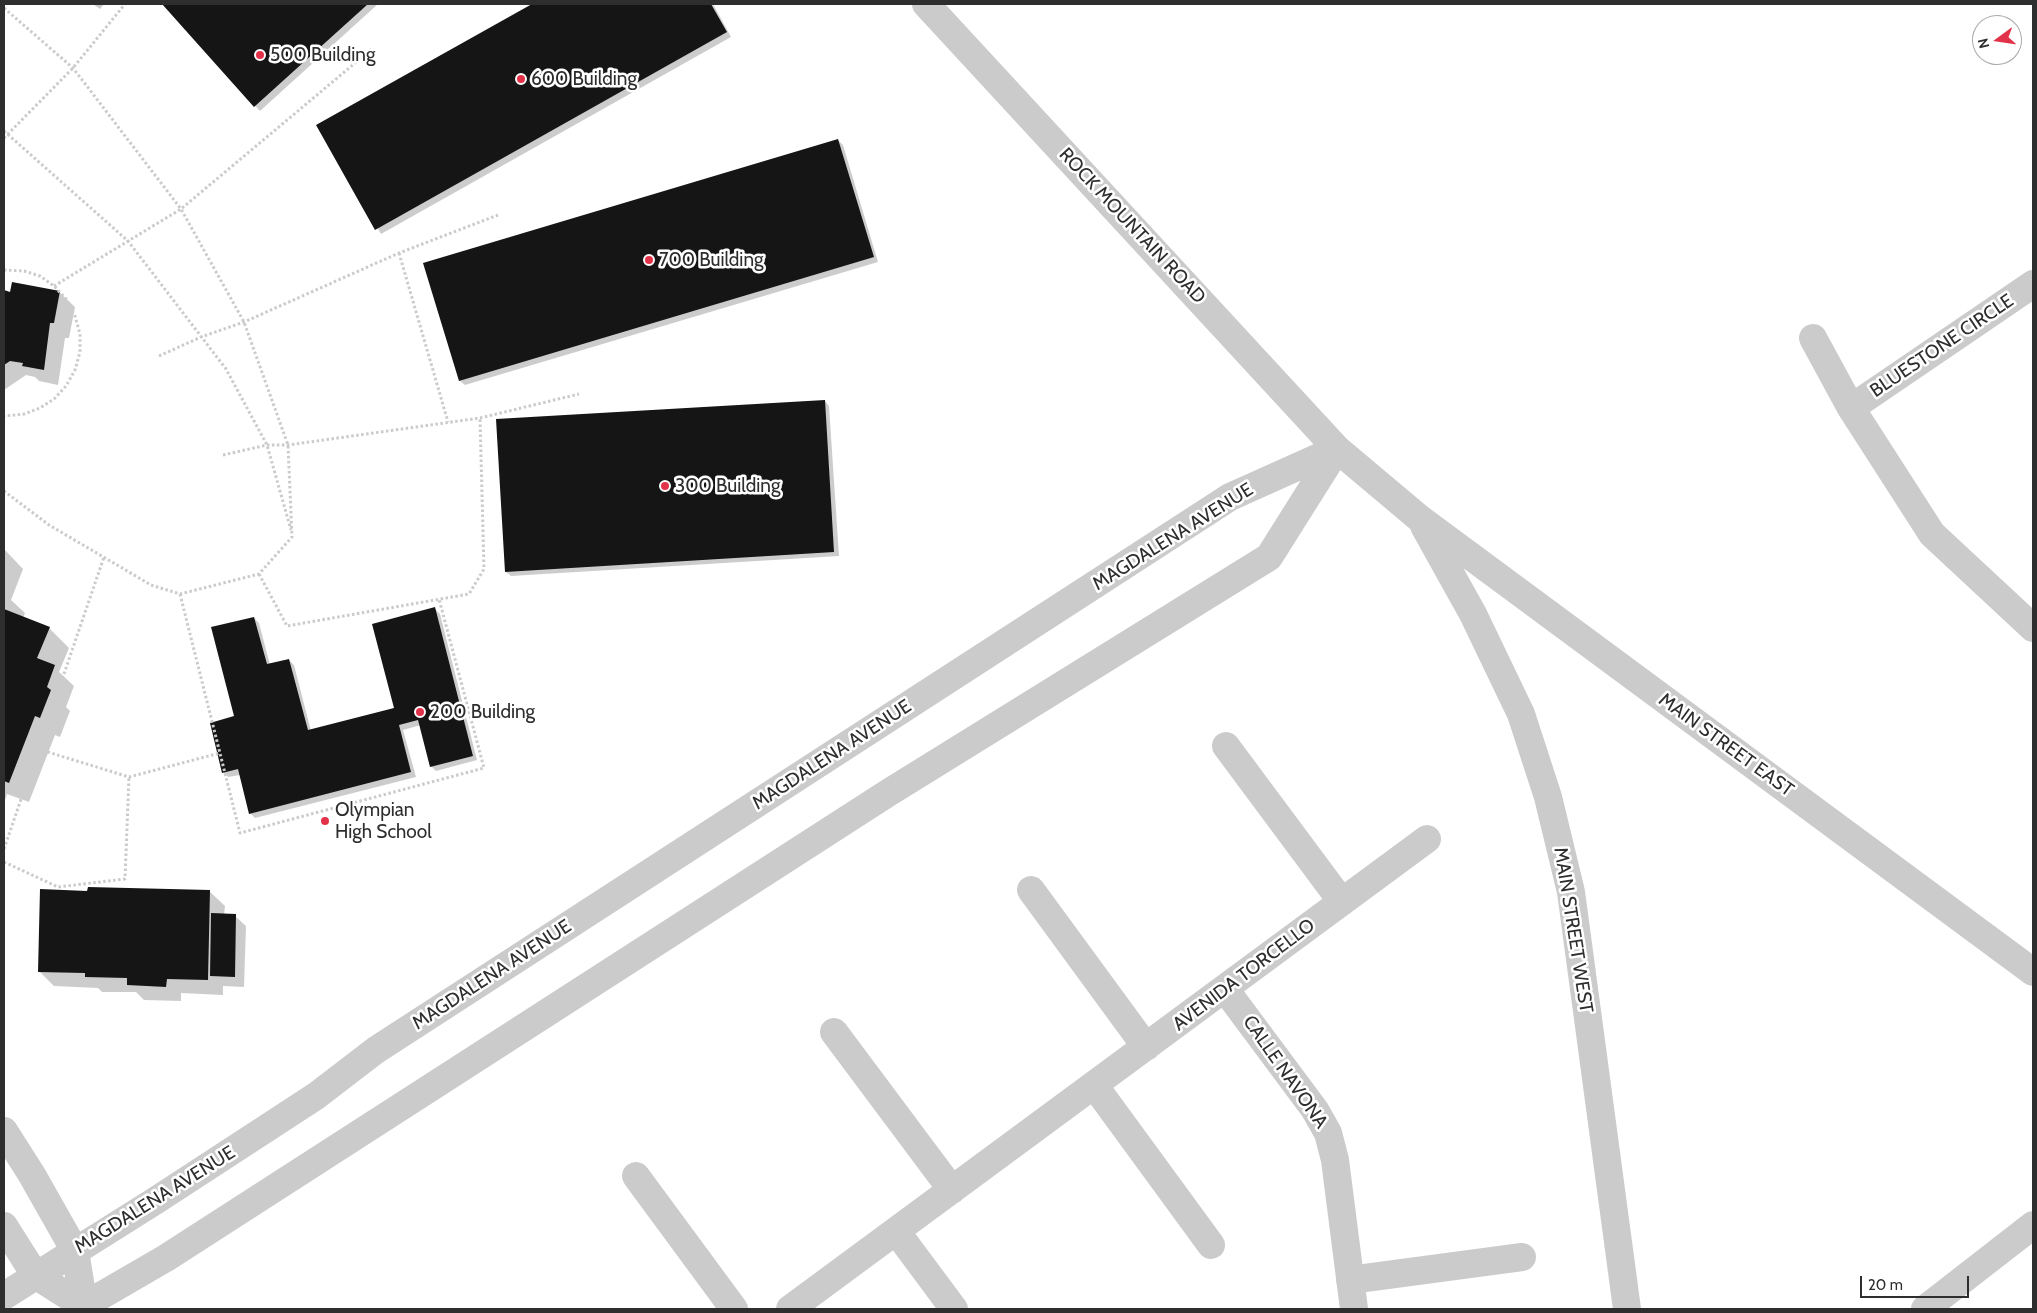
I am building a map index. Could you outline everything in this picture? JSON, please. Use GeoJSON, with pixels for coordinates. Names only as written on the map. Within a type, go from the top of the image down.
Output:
{"type":"FeatureCollection","features":[{"type":"Feature","properties":{"kind":"street","name":"ROCK MOUNTAIN ROAD"},"geometry":{"type":"LineString","coordinates":[[926,4],[1338,449],[1420,518]]}},
{"type":"Feature","properties":{"kind":"street","name":"BLUESTONE CIRCLE"},"geometry":{"type":"LineString","coordinates":[[1851,408],[2033,284]]}},
{"type":"Feature","properties":{"kind":"street","name":"BLUESTONE CIRCLE"},"geometry":{"type":"LineString","coordinates":[[1812,338],[1851,408],[1932,534],[2033,628]]}},
{"type":"Feature","properties":{"kind":"street","name":"MAGDALENA AVENUE"},"geometry":{"type":"LineString","coordinates":[[4,1296],[316,1096],[376,1050],[1230,497],[1338,449]]}},
{"type":"Feature","properties":{"kind":"street"},"geometry":{"type":"LineString","coordinates":[[83,1308],[166,1258],[880,799],[1269,557],[1338,449]]}},
{"type":"Feature","properties":{"kind":"street","name":"MAIN STREET EAST"},"geometry":{"type":"LineString","coordinates":[[1420,518],[2033,972]]}},
{"type":"Feature","properties":{"kind":"street","name":"MAIN STREET WEST"},"geometry":{"type":"LineString","coordinates":[[1420,518],[1473,614],[1521,714],[1548,798],[1570,892],[1627,1309]]}},
{"type":"Feature","properties":{"kind":"street"},"geometry":{"type":"LineString","coordinates":[[1226,746],[1342,902]]}},
{"type":"Feature","properties":{"kind":"street","name":"AVENIDA TORCELLO"},"geometry":{"type":"LineString","coordinates":[[790,1309],[1427,839]]}},
{"type":"Feature","properties":{"kind":"street"},"geometry":{"type":"LineString","coordinates":[[1031,890],[1146,1047]]}},
{"type":"Feature","properties":{"kind":"street","name":"CALLE NAVONA"},"geometry":{"type":"LineString","coordinates":[[1225,989],[1315,1110],[1328,1133],[1335,1160],[1354,1309]]}},
{"type":"Feature","properties":{"kind":"street"},"geometry":{"type":"LineString","coordinates":[[834,1032],[952,1190]]}},
{"type":"Feature","properties":{"kind":"street"},"geometry":{"type":"LineString","coordinates":[[1094,1085],[1211,1245]]}},
{"type":"Feature","properties":{"kind":"street"},"geometry":{"type":"LineString","coordinates":[[4,1131],[32,1175],[75,1251],[83,1308]]}},
{"type":"Feature","properties":{"kind":"street"},"geometry":{"type":"LineString","coordinates":[[636,1176],[734,1309]]}},
{"type":"Feature","properties":{"kind":"street"},"geometry":{"type":"LineString","coordinates":[[1925,1309],[2033,1225]]}},
{"type":"Feature","properties":{"kind":"street"},"geometry":{"type":"LineString","coordinates":[[4,1226],[35,1276],[83,1308]]}},
{"type":"Feature","properties":{"kind":"street"},"geometry":{"type":"LineString","coordinates":[[896,1231],[954,1309]]}},
{"type":"Feature","properties":{"kind":"street"},"geometry":{"type":"LineString","coordinates":[[1350,1280],[1522,1257]]}},
{"type":"Feature","properties":{"kind":"path"},"geometry":{"type":"LineString","coordinates":[[4,138],[6,133],[74,68],[125,4]]}},
{"type":"Feature","properties":{"kind":"path"},"geometry":{"type":"LineString","coordinates":[[4,8],[74,68],[181,209],[244,322],[288,445],[292,537],[259,574],[180,594],[150,584],[49,526],[4,491]]}},
{"type":"Feature","properties":{"kind":"path"},"geometry":{"type":"LineString","coordinates":[[54,286],[181,209],[373,48]]}},
{"type":"Feature","properties":{"kind":"path"},"geometry":{"type":"LineString","coordinates":[[6,133],[128,241],[226,370],[267,445],[292,537]]}},
{"type":"Feature","properties":{"kind":"path"},"geometry":{"type":"LineString","coordinates":[[160,356],[201,337],[244,322],[399,253],[498,215]]}},
{"type":"Feature","properties":{"kind":"path"},"geometry":{"type":"LineString","coordinates":[[399,253],[448,422]]}},
{"type":"Feature","properties":{"kind":"path"},"geometry":{"type":"LineString","coordinates":[[4,270],[24,271],[40,276],[54,286],[67,300],[76,316],[80,334],[80,352],[75,370],[66,386],[54,399],[40,408],[24,414],[4,416]]}},
{"type":"Feature","properties":{"kind":"path"},"geometry":{"type":"LineString","coordinates":[[223,455],[267,445],[288,445],[480,418],[579,394]]}},
{"type":"Feature","properties":{"kind":"path"},"geometry":{"type":"LineString","coordinates":[[259,574],[287,626],[469,594],[484,569],[480,418]]}},
{"type":"Feature","properties":{"kind":"path"},"geometry":{"type":"LineString","coordinates":[[4,849],[104,557]]}},
{"type":"Feature","properties":{"kind":"path"},"geometry":{"type":"LineString","coordinates":[[180,594],[240,833],[484,768],[439,599]]}},
{"type":"Feature","properties":{"kind":"path"},"geometry":{"type":"LineString","coordinates":[[38,749],[129,777],[220,753]]}},
{"type":"Feature","properties":{"kind":"path"},"geometry":{"type":"LineString","coordinates":[[4,862],[58,887],[125,879],[129,777]]}},
{"type":"Feature","properties":{"kind":"building","name":"500 Building"},"geometry":{"type":"Polygon","coordinates":[[[162,4],[368,4],[254,107],[162,4]]]}},
{"type":"Feature","properties":{"kind":"building","name":"600 Building"},"geometry":{"type":"Polygon","coordinates":[[[532,4],[711,4],[727,32],[375,230],[316,125],[532,4]]]}},
{"type":"Feature","properties":{"kind":"building","name":"700 Building"},"geometry":{"type":"Polygon","coordinates":[[[838,139],[874,257],[459,381],[423,263],[838,139]]]}},
{"type":"Feature","properties":{"kind":"building"},"geometry":{"type":"Polygon","coordinates":[[[12,282],[60,291],[54,323],[50,323],[44,370],[22,366],[23,363],[10,361],[4,365],[4,290],[10,292],[12,282]]]}},
{"type":"Feature","properties":{"kind":"building","name":"300 Building"},"geometry":{"type":"Polygon","coordinates":[[[825,400],[834,552],[505,572],[496,419],[825,400]]]}},
{"type":"Feature","properties":{"kind":"building","name":"200 Building"},"geometry":{"type":"Polygon","coordinates":[[[435,607],[473,756],[430,767],[418,720],[399,725],[411,772],[249,814],[238,769],[222,773],[210,723],[234,716],[211,627],[254,617],[267,664],[289,659],[308,730],[394,708],[372,624],[435,607]]]}},
{"type":"Feature","properties":{"kind":"building"},"geometry":{"type":"Polygon","coordinates":[[[4,609],[50,627],[37,658],[55,665],[47,687],[51,690],[40,718],[35,716],[9,783],[4,781],[4,609]]]}},
{"type":"Feature","properties":{"kind":"building"},"geometry":{"type":"Polygon","coordinates":[[[88,887],[210,890],[208,980],[167,979],[166,987],[127,985],[127,978],[85,977],[85,973],[38,972],[40,889],[87,891],[88,887]]]}},
{"type":"Feature","properties":{"kind":"building"},"geometry":{"type":"Polygon","coordinates":[[[211,913],[236,914],[235,977],[210,976],[211,913]]]}},
{"type":"Feature","properties":{"kind":"place","name":"500 Building"},"geometry":{"type":"Point","coordinates":[260,55]}},
{"type":"Feature","properties":{"kind":"place","name":"600 Building"},"geometry":{"type":"Point","coordinates":[521,79]}},
{"type":"Feature","properties":{"kind":"place","name":"700 Building"},"geometry":{"type":"Point","coordinates":[649,260]}},
{"type":"Feature","properties":{"kind":"place","name":"300 Building"},"geometry":{"type":"Point","coordinates":[665,486]}},
{"type":"Feature","properties":{"kind":"place","name":"200 Building"},"geometry":{"type":"Point","coordinates":[420,712]}},
{"type":"Feature","properties":{"kind":"place","name":"Olympian High School"},"geometry":{"type":"Point","coordinates":[325,821]}}]}
